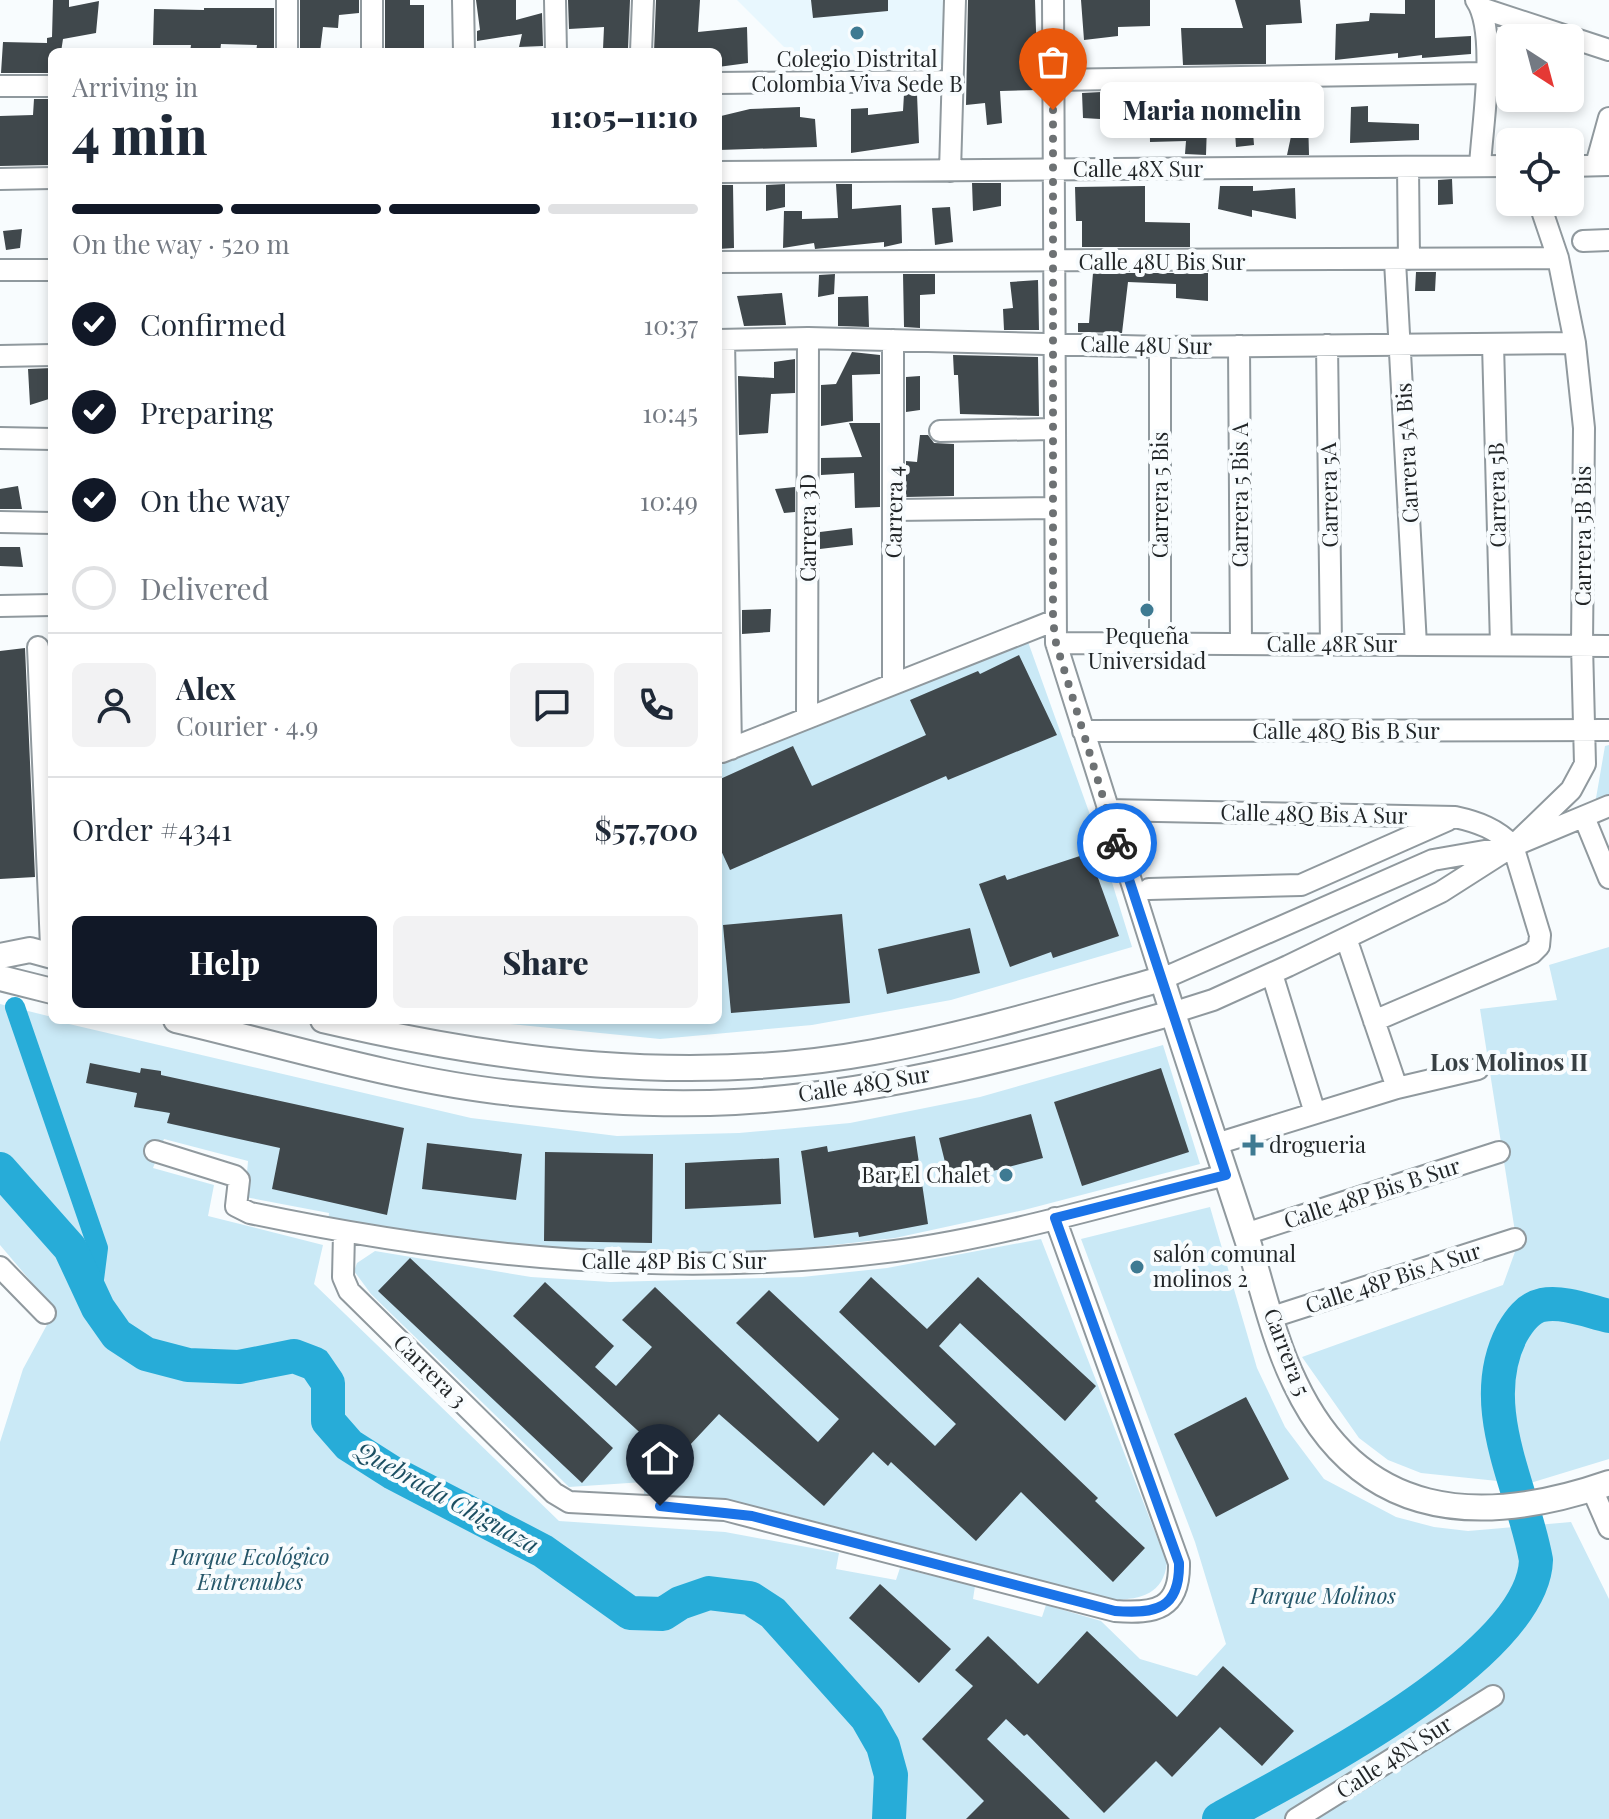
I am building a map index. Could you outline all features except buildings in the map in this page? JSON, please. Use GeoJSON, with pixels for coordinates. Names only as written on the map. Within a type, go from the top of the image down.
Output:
{"type":"FeatureCollection","features":[{"type":"Feature","properties":{"kind":"main road"},"geometry":{"type":"LineString","coordinates":[[0,956],[46,950]]}},
{"type":"Feature","properties":{"kind":"main road"},"geometry":{"type":"LineString","coordinates":[[0,978],[48,990]]}},
{"type":"Feature","properties":{"kind":"main road","name":"Carrera 5"},"geometry":{"type":"LineString","coordinates":[[1162,979],[1292,1378],[1318,1422],[1357,1467],[1378,1483],[1402,1495],[1452,1508],[1495,1509],[1545,1502],[1600,1486]]}},
{"type":"Feature","properties":{"kind":"main road","name":"Calle 48Q Sur"},"geometry":{"type":"LineString","coordinates":[[343,1024],[513,1058],[658,1069],[717,1069],[873,1052],[988,1026],[1162,979]]}},
{"type":"Feature","properties":{"kind":"main road","name":"Calle 48Q Sur"},"geometry":{"type":"LineString","coordinates":[[193,1024],[452,1084],[511,1093],[662,1104],[767,1099],[878,1083],[1002,1059],[1172,1013]]}},
{"type":"Feature","properties":{"kind":"street"},"geometry":{"type":"LineString","coordinates":[[287,0],[287,48]]}},
{"type":"Feature","properties":{"kind":"street"},"geometry":{"type":"LineString","coordinates":[[372,0],[372,48]]}},
{"type":"Feature","properties":{"kind":"street"},"geometry":{"type":"LineString","coordinates":[[463,0],[464,48]]}},
{"type":"Feature","properties":{"kind":"street"},"geometry":{"type":"LineString","coordinates":[[555,0],[556,48]]}},
{"type":"Feature","properties":{"kind":"street"},"geometry":{"type":"LineString","coordinates":[[641,48],[643,0]]}},
{"type":"Feature","properties":{"kind":"street"},"geometry":{"type":"LineString","coordinates":[[950,171],[955,0]]}},
{"type":"Feature","properties":{"kind":"street","name":"Carrera 5"},"geometry":{"type":"LineString","coordinates":[[1053,0],[1053,621],[1056,643],[1162,979]]}},
{"type":"Feature","properties":{"kind":"street"},"geometry":{"type":"LineString","coordinates":[[1478,4],[1609,50]]}},
{"type":"Feature","properties":{"kind":"street"},"geometry":{"type":"LineString","coordinates":[[1478,4],[1486,36],[1480,166]]}},
{"type":"Feature","properties":{"kind":"street"},"geometry":{"type":"LineString","coordinates":[[1053,80],[1484,73]]}},
{"type":"Feature","properties":{"kind":"street"},"geometry":{"type":"LineString","coordinates":[[722,83],[953,81]]}},
{"type":"Feature","properties":{"kind":"street"},"geometry":{"type":"LineString","coordinates":[[0,86],[48,86]]}},
{"type":"Feature","properties":{"kind":"street"},"geometry":{"type":"LineString","coordinates":[[1602,165],[1609,118]]}},
{"type":"Feature","properties":{"kind":"street","name":"Calle 48X Sur"},"geometry":{"type":"LineString","coordinates":[[722,172],[1496,166]]}},
{"type":"Feature","properties":{"kind":"street","name":"Carrera 5A Bis"},"geometry":{"type":"LineString","coordinates":[[1408,167],[1401,345],[1416,645]]}},
{"type":"Feature","properties":{"kind":"street"},"geometry":{"type":"LineString","coordinates":[[0,179],[48,178]]}},
{"type":"Feature","properties":{"kind":"street","name":"Carrera 5B Bis"},"geometry":{"type":"LineString","coordinates":[[1513,846],[1561,802],[1581,777],[1585,764],[1582,645],[1584,428],[1575,343],[1558,258],[1544,216]]}},
{"type":"Feature","properties":{"kind":"street"},"geometry":{"type":"LineString","coordinates":[[1583,241],[1609,240]]}},
{"type":"Feature","properties":{"kind":"street","name":"Calle 48U Bis Sur"},"geometry":{"type":"LineString","coordinates":[[722,262],[1053,263],[1558,258]]}},
{"type":"Feature","properties":{"kind":"street"},"geometry":{"type":"LineString","coordinates":[[0,270],[48,270]]}},
{"type":"Feature","properties":{"kind":"street","name":"Calle 48U Sur"},"geometry":{"type":"LineString","coordinates":[[722,340],[808,338],[1160,347],[1575,343]]}},
{"type":"Feature","properties":{"kind":"street","name":"Carrera 3D"},"geometry":{"type":"LineString","coordinates":[[807,718],[808,338]]}},
{"type":"Feature","properties":{"kind":"street","name":"Carrera 4"},"geometry":{"type":"LineString","coordinates":[[893,340],[893,684]]}},
{"type":"Feature","properties":{"kind":"street","name":"Carrera 5B"},"geometry":{"type":"LineString","coordinates":[[1493,344],[1501,645]]}},
{"type":"Feature","properties":{"kind":"street","name":"Carrera 5A"},"geometry":{"type":"LineString","coordinates":[[1327,345],[1331,644]]}},
{"type":"Feature","properties":{"kind":"street","name":"Carrera 5 Bis A"},"geometry":{"type":"LineString","coordinates":[[1239,346],[1241,644]]}},
{"type":"Feature","properties":{"kind":"street","name":"Carrera 5 Bis"},"geometry":{"type":"LineString","coordinates":[[1160,347],[1160,643]]}},
{"type":"Feature","properties":{"kind":"street"},"geometry":{"type":"LineString","coordinates":[[0,356],[48,355]]}},
{"type":"Feature","properties":{"kind":"street"},"geometry":{"type":"LineString","coordinates":[[940,431],[1053,429]]}},
{"type":"Feature","properties":{"kind":"street"},"geometry":{"type":"LineString","coordinates":[[0,438],[48,439]]}},
{"type":"Feature","properties":{"kind":"street"},"geometry":{"type":"LineString","coordinates":[[722,477],[724,751],[1053,621]]}},
{"type":"Feature","properties":{"kind":"street"},"geometry":{"type":"LineString","coordinates":[[894,510],[1053,508]]}},
{"type":"Feature","properties":{"kind":"street"},"geometry":{"type":"LineString","coordinates":[[0,522],[48,523]]}},
{"type":"Feature","properties":{"kind":"street"},"geometry":{"type":"LineString","coordinates":[[0,606],[48,605]]}},
{"type":"Feature","properties":{"kind":"street","name":"Calle 48R Sur"},"geometry":{"type":"LineString","coordinates":[[1056,643],[1609,646]]}},
{"type":"Feature","properties":{"kind":"street"},"geometry":{"type":"LineString","coordinates":[[38,647],[46,950]]}},
{"type":"Feature","properties":{"kind":"street","name":"Calle 48Q Bis B Sur"},"geometry":{"type":"LineString","coordinates":[[1083,731],[1609,730]]}},
{"type":"Feature","properties":{"kind":"street","name":"Calle 48Q Sur"},"geometry":{"type":"LineString","coordinates":[[1172,1013],[1272,974],[1441,892],[1513,846],[1609,806]]}},
{"type":"Feature","properties":{"kind":"street","name":"Calle 48Q Bis A Sur"},"geometry":{"type":"LineString","coordinates":[[1107,810],[1455,817],[1491,828],[1513,846]]}},
{"type":"Feature","properties":{"kind":"street"},"geometry":{"type":"LineString","coordinates":[[1149,889],[1301,885],[1455,817]]}},
{"type":"Feature","properties":{"kind":"street"},"geometry":{"type":"LineString","coordinates":[[1584,817],[1609,878]]}},
{"type":"Feature","properties":{"kind":"street"},"geometry":{"type":"LineString","coordinates":[[1374,1021],[1478,978],[1532,953],[1539,946],[1540,935],[1513,846]]}},
{"type":"Feature","properties":{"kind":"street","name":"Calle 48Q Sur"},"geometry":{"type":"LineString","coordinates":[[1162,979],[1433,860],[1513,846]]}},
{"type":"Feature","properties":{"kind":"street"},"geometry":{"type":"LineString","coordinates":[[1346,938],[1397,1088]]}},
{"type":"Feature","properties":{"kind":"street"},"geometry":{"type":"LineString","coordinates":[[1272,974],[1315,1113]]}},
{"type":"Feature","properties":{"kind":"street"},"geometry":{"type":"LineString","coordinates":[[1216,1144],[1397,1088],[1478,1069]]}},
{"type":"Feature","properties":{"kind":"street","name":"Calle 48P Bis C Sur"},"geometry":{"type":"LineString","coordinates":[[155,1151],[235,1176],[239,1180],[235,1203],[238,1208],[344,1233],[521,1258],[671,1264],[804,1261],[896,1251],[1055,1218],[1226,1175]]}},
{"type":"Feature","properties":{"kind":"street","name":"Calle 48P Bis B Sur"},"geometry":{"type":"LineString","coordinates":[[1245,1234],[1499,1152]]}},
{"type":"Feature","properties":{"kind":"street","name":"Carrera 3"},"geometry":{"type":"LineString","coordinates":[[344,1233],[343,1277],[349,1291],[554,1493],[580,1504],[686,1507],[752,1516],[1115,1611],[1155,1610],[1166,1604],[1180,1582],[1179,1563],[1055,1218]]}},
{"type":"Feature","properties":{"kind":"street","name":"Calle 48P Bis A Sur"},"geometry":{"type":"LineString","coordinates":[[1272,1317],[1515,1239]]}},
{"type":"Feature","properties":{"kind":"street"},"geometry":{"type":"LineString","coordinates":[[0,1267],[45,1313]]}},
{"type":"Feature","properties":{"kind":"street"},"geometry":{"type":"LineString","coordinates":[[1600,1486],[1609,1528]]}},
{"type":"Feature","properties":{"kind":"street","name":"Calle 48N Sur"},"geometry":{"type":"LineString","coordinates":[[1296,1819],[1493,1696]]}},
{"type":"Feature","properties":{"kind":"street"},"geometry":{"type":"LineString","coordinates":[[1320,1819],[1330,1799]]}},
{"type":"Feature","properties":{"kind":"shaded area","name":"Colegio Distrital Colombia Viva Sede B"},"geometry":{"type":"Polygon","coordinates":[[[737,0],[946,0],[943,66],[803,66],[737,0]]]}},
{"type":"Feature","properties":{"kind":"green space"},"geometry":{"type":"Polygon","coordinates":[[[1027,639],[1098,837],[1132,947],[951,1000],[812,1025],[660,1039],[512,1024],[722,1024],[722,764],[1027,639]]]}},
{"type":"Feature","properties":{"kind":"green space"},"geometry":{"type":"Polygon","coordinates":[[[1609,745],[1609,797],[1595,804],[1605,746],[1609,745]]]}},
{"type":"Feature","properties":{"kind":"green space"},"geometry":{"type":"Polygon","coordinates":[[[1609,947],[1609,1459],[1527,1484],[1421,1473],[1388,1460],[1359,1438],[1302,1357],[1503,1285],[1516,1249],[1516,1238],[1480,1009],[1557,1000],[1549,965],[1609,947]]]}},
{"type":"Feature","properties":{"kind":"green space"},"geometry":{"type":"Polygon","coordinates":[[[0,1004],[48,1016],[48,1024],[69,1024],[471,1118],[617,1136],[739,1133],[850,1123],[980,1097],[1163,1045],[1200,1164],[1024,1210],[895,1238],[716,1254],[538,1253],[328,1222],[329,1213],[245,1197],[248,1161],[164,1139],[153,1168],[214,1185],[208,1216],[323,1245],[314,1284],[559,1521],[725,1532],[839,1553],[836,1569],[896,1580],[900,1568],[975,1586],[973,1599],[1042,1617],[1046,1605],[1101,1621],[1140,1659],[1197,1676],[1226,1644],[1195,1542],[1081,1239],[1210,1207],[1257,1368],[1285,1427],[1324,1479],[1396,1517],[1434,1527],[1468,1531],[1571,1522],[1609,1599],[1609,1819],[0,1819],[0,1442],[23,1369],[55,1310],[0,1245],[0,1004]]]}},
{"type":"Feature","properties":{"kind":"green space"},"geometry":{"type":"Polygon","coordinates":[[[1041,1239],[1167,1563],[1161,1582],[1142,1596],[1114,1600],[768,1509],[692,1497],[644,1497],[644,1482],[569,1487],[371,1294],[354,1271],[357,1263],[375,1251],[531,1277],[610,1282],[802,1277],[887,1268],[1041,1239]]]}},
{"type":"Feature","properties":{"kind":"waterway"},"geometry":{"type":"LineString","coordinates":[[15,1007],[98,1248],[92,1295]]}},
{"type":"Feature","properties":{"kind":"waterway","name":"Quebrada Chiguaza"},"geometry":{"type":"LineString","coordinates":[[0,1169],[70,1248],[98,1308],[117,1335],[146,1354],[188,1365],[239,1367],[294,1356],[315,1364],[328,1383],[328,1421],[349,1445],[393,1473],[543,1551],[630,1613],[663,1614],[680,1603],[709,1593],[750,1598],[773,1613],[867,1718],[883,1746],[891,1775],[889,1819]]}},
{"type":"Feature","properties":{"kind":"waterway","name":"Quebrada Chiguaza"},"geometry":{"type":"LineString","coordinates":[[1219,1819],[1353,1744],[1406,1710],[1455,1673],[1496,1636],[1525,1597],[1536,1560],[1499,1418],[1498,1389],[1502,1361],[1512,1333],[1532,1309],[1550,1304],[1567,1305],[1609,1316]]}},
{"type":"Feature","properties":{"kind":"way so far"},"geometry":{"type":"LineString","coordinates":[[1053,110],[1053,621],[1056,643],[1117,843]]}},
{"type":"Feature","properties":{"kind":"place","name":"Colegio Distrital Colombia Viva Sede B"},"geometry":{"type":"Point","coordinates":[857,33]}},
{"type":"Feature","properties":{"kind":"place","name":"Maria nomelin"},"geometry":{"type":"Point","coordinates":[1053,110]}},
{"type":"Feature","properties":{"kind":"place","name":"Pequeña Universidad"},"geometry":{"type":"Point","coordinates":[1147,610]}},
{"type":"Feature","properties":{"kind":"place","name":"drogueria"},"geometry":{"type":"Point","coordinates":[1253,1145]}},
{"type":"Feature","properties":{"kind":"place","name":"Bar El Chalet"},"geometry":{"type":"Point","coordinates":[1006,1175]}},
{"type":"Feature","properties":{"kind":"place","name":"salón comunal molinos 2"},"geometry":{"type":"Point","coordinates":[1137,1267]}},
{"type":"Feature","properties":{"kind":"district","name":"Los Molinos II"},"geometry":{"type":"Point","coordinates":[1509,1063]}},
{"type":"Feature","properties":{"kind":"route"},"geometry":{"type":"LineString","coordinates":[[660,1506],[725,1510],[752,1516],[1115,1611],[1155,1610],[1173,1597],[1180,1582],[1179,1563],[1055,1218],[1226,1175],[1117,843]]}},
{"type":"Feature","properties":{"kind":"park label","name":"Parque Ecológico Entrenubes"},"geometry":{"type":"Point","coordinates":[250,1570]}},
{"type":"Feature","properties":{"kind":"park label","name":"Parque Molinos"},"geometry":{"type":"Point","coordinates":[1323,1596]}}]}
